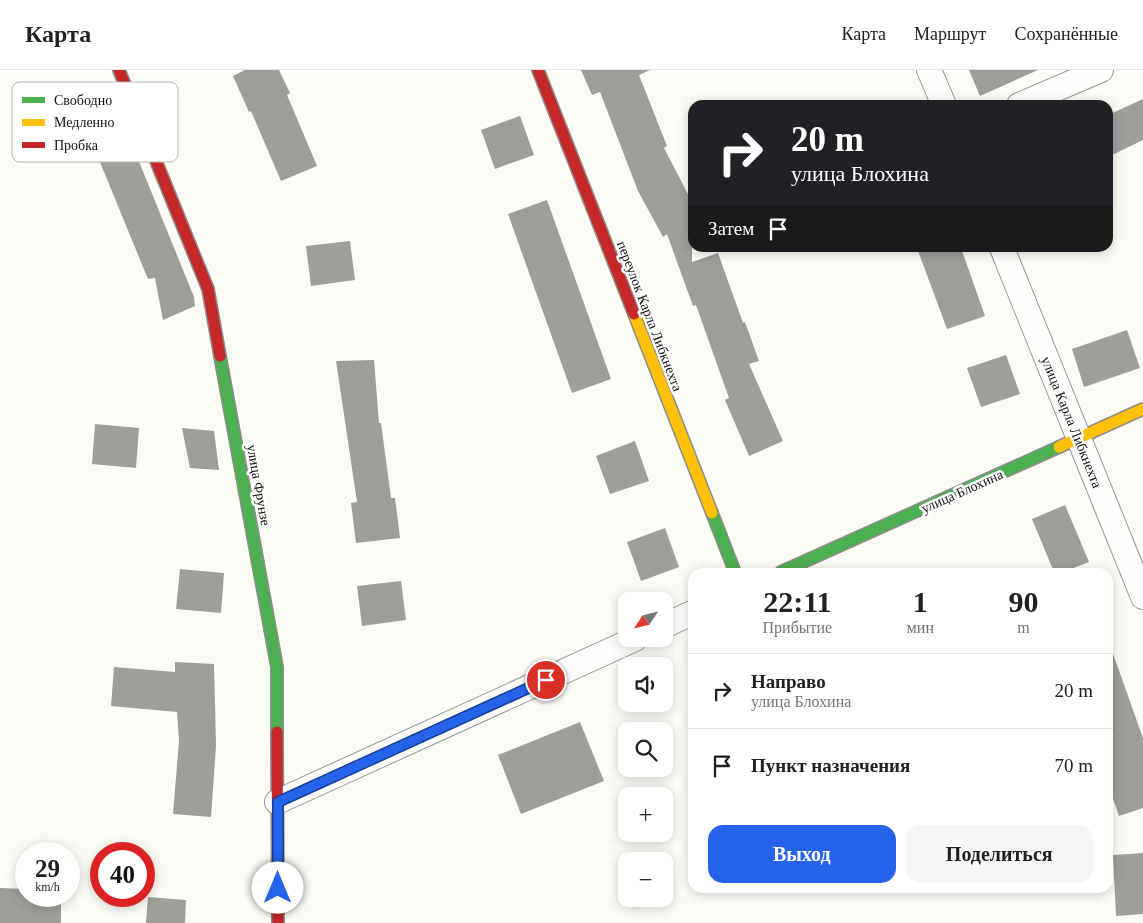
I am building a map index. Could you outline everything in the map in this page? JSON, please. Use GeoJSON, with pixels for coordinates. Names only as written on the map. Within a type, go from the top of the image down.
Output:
{"type":"FeatureCollection","features":[{"type":"Feature","properties":{"kind":"street","name":"улица Фрунзе"},"geometry":{"type":"LineString","coordinates":[[118,70],[123,82]]}},
{"type":"Feature","properties":{"kind":"street","name":"переулок Карла Либкнехта"},"geometry":{"type":"LineString","coordinates":[[538,70],[732,568]]}},
{"type":"Feature","properties":{"kind":"street"},"geometry":{"type":"LineString","coordinates":[[929,70],[942,100]]}},
{"type":"Feature","properties":{"kind":"street"},"geometry":{"type":"LineString","coordinates":[[1032,100],[1101,70]]}},
{"type":"Feature","properties":{"kind":"street","name":"улица Фрунзе"},"geometry":{"type":"LineString","coordinates":[[156,162],[208,289],[277,667],[278,923]]}},
{"type":"Feature","properties":{"kind":"street","name":"улица Карла Либкнехта"},"geometry":{"type":"LineString","coordinates":[[1004,252],[1143,597]]}},
{"type":"Feature","properties":{"kind":"street","name":"улица Блохина"},"geometry":{"type":"LineString","coordinates":[[790,568],[1143,409]]}},
{"type":"Feature","properties":{"kind":"street"},"geometry":{"type":"LineString","coordinates":[[673,622],[688,615]]}},
{"type":"Feature","properties":{"kind":"street"},"geometry":{"type":"LineString","coordinates":[[278,802],[618,647]]}},
{"type":"Feature","properties":{"kind":"building"},"geometry":{"type":"Polygon","coordinates":[[[245,70],[279,70],[290,93],[287,95],[317,166],[281,181],[251,111],[249,112],[233,76],[245,70]]]}},
{"type":"Feature","properties":{"kind":"building"},"geometry":{"type":"Polygon","coordinates":[[[581,70],[650,70],[639,75],[667,146],[664,148],[688,194],[688,252],[692,252],[692,262],[718,253],[759,361],[749,364],[783,441],[749,456],[725,400],[729,398],[696,305],[693,306],[667,234],[663,237],[638,191],[600,92],[592,95],[581,70]]]}},
{"type":"Feature","properties":{"kind":"building"},"geometry":{"type":"Polygon","coordinates":[[[969,70],[1038,70],[980,96],[969,70]]]}},
{"type":"Feature","properties":{"kind":"building"},"geometry":{"type":"Polygon","coordinates":[[[1143,99],[1143,140],[1113,155],[1113,113],[1143,99]]]}},
{"type":"Feature","properties":{"kind":"building"},"geometry":{"type":"Polygon","coordinates":[[[520,116],[534,155],[495,169],[481,130],[520,116]]]}},
{"type":"Feature","properties":{"kind":"building"},"geometry":{"type":"Polygon","coordinates":[[[100,162],[139,162],[194,297],[195,306],[163,320],[155,278],[148,279],[100,162]]]}},
{"type":"Feature","properties":{"kind":"building"},"geometry":{"type":"Polygon","coordinates":[[[547,200],[611,379],[572,393],[508,214],[547,200]]]}},
{"type":"Feature","properties":{"kind":"building"},"geometry":{"type":"Polygon","coordinates":[[[350,241],[355,280],[311,286],[306,246],[350,241]]]}},
{"type":"Feature","properties":{"kind":"building"},"geometry":{"type":"Polygon","coordinates":[[[918,252],[962,252],[985,316],[947,329],[918,252]]]}},
{"type":"Feature","properties":{"kind":"building"},"geometry":{"type":"Polygon","coordinates":[[[1127,330],[1140,368],[1084,387],[1072,349],[1127,330]]]}},
{"type":"Feature","properties":{"kind":"building"},"geometry":{"type":"Polygon","coordinates":[[[1006,355],[1020,394],[981,407],[967,368],[1006,355]]]}},
{"type":"Feature","properties":{"kind":"building"},"geometry":{"type":"Polygon","coordinates":[[[374,360],[379,423],[381,423],[391,498],[395,498],[400,538],[356,543],[351,503],[357,502],[336,361],[374,360]]]}},
{"type":"Feature","properties":{"kind":"building"},"geometry":{"type":"Polygon","coordinates":[[[95,424],[139,428],[136,468],[92,464],[95,424]]]}},
{"type":"Feature","properties":{"kind":"building"},"geometry":{"type":"Polygon","coordinates":[[[182,428],[214,431],[219,470],[190,468],[182,428]]]}},
{"type":"Feature","properties":{"kind":"building"},"geometry":{"type":"Polygon","coordinates":[[[635,441],[649,481],[610,494],[596,456],[635,441]]]}},
{"type":"Feature","properties":{"kind":"building"},"geometry":{"type":"Polygon","coordinates":[[[1065,505],[1089,562],[1073,568],[1052,568],[1032,519],[1065,505]]]}},
{"type":"Feature","properties":{"kind":"building"},"geometry":{"type":"Polygon","coordinates":[[[665,528],[679,567],[641,581],[627,542],[665,528]]]}},
{"type":"Feature","properties":{"kind":"building"},"geometry":{"type":"Polygon","coordinates":[[[180,569],[224,573],[221,613],[176,609],[180,569]]]}},
{"type":"Feature","properties":{"kind":"building"},"geometry":{"type":"Polygon","coordinates":[[[401,581],[406,620],[362,626],[357,586],[401,581]]]}},
{"type":"Feature","properties":{"kind":"building"},"geometry":{"type":"Polygon","coordinates":[[[1113,654],[1143,738],[1143,808],[1119,816],[1113,799],[1113,654]]]}},
{"type":"Feature","properties":{"kind":"building"},"geometry":{"type":"Polygon","coordinates":[[[175,662],[214,664],[216,746],[211,817],[173,814],[179,741],[177,712],[111,706],[114,667],[175,672],[175,662]]]}},
{"type":"Feature","properties":{"kind":"building"},"geometry":{"type":"Polygon","coordinates":[[[580,722],[604,781],[521,814],[498,755],[580,722]]]}},
{"type":"Feature","properties":{"kind":"building"},"geometry":{"type":"Polygon","coordinates":[[[1143,853],[1143,914],[1116,916],[1113,855],[1143,853]]]}},
{"type":"Feature","properties":{"kind":"building"},"geometry":{"type":"Polygon","coordinates":[[[0,888],[15,889],[15,907],[61,907],[61,923],[0,923],[0,888]]]}},
{"type":"Feature","properties":{"kind":"building"},"geometry":{"type":"Polygon","coordinates":[[[155,898],[186,900],[185,923],[146,923],[147,907],[155,907],[155,898]]]}},
{"type":"Feature","properties":{"kind":"traffic: fast"},"geometry":{"type":"LineString","coordinates":[[220,356],[277,667],[277,732]]}},
{"type":"Feature","properties":{"kind":"traffic: fast"},"geometry":{"type":"LineString","coordinates":[[790,568],[1059,447]]}},
{"type":"Feature","properties":{"kind":"traffic: fast"},"geometry":{"type":"LineString","coordinates":[[712,513],[733,568]]}},
{"type":"Feature","properties":{"kind":"traffic: slow"},"geometry":{"type":"LineString","coordinates":[[634,314],[712,513]]}},
{"type":"Feature","properties":{"kind":"traffic: slow"},"geometry":{"type":"LineString","coordinates":[[1059,447],[1143,409]]}},
{"type":"Feature","properties":{"kind":"traffic: jam"},"geometry":{"type":"LineString","coordinates":[[119,70],[124,82]]}},
{"type":"Feature","properties":{"kind":"traffic: jam"},"geometry":{"type":"LineString","coordinates":[[538,70],[634,314]]}},
{"type":"Feature","properties":{"kind":"traffic: jam"},"geometry":{"type":"LineString","coordinates":[[156,162],[208,289],[220,356]]}},
{"type":"Feature","properties":{"kind":"traffic: jam"},"geometry":{"type":"LineString","coordinates":[[277,732],[278,923]]}},
{"type":"Feature","properties":{"kind":"route"},"geometry":{"type":"LineString","coordinates":[[278,888],[278,802],[546,680]]}}]}
